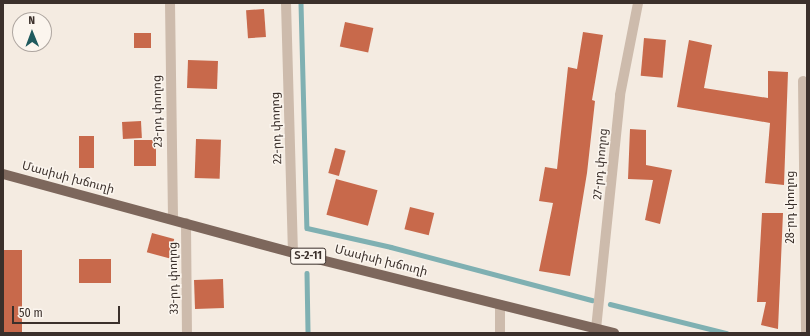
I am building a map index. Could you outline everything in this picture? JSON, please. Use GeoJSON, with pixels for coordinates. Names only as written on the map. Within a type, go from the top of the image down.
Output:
{"type":"FeatureCollection","features":[{"type":"Feature","properties":{"kind":"main road","name":"Մասիսի խճուղի"},"geometry":{"type":"LineString","coordinates":[[3,174],[294,252],[614,333]]}},
{"type":"Feature","properties":{"kind":"street","name":"23-րդ փողոց"},"geometry":{"type":"LineString","coordinates":[[170,3],[173,219]]}},
{"type":"Feature","properties":{"kind":"street","name":"22-րդ փողոց"},"geometry":{"type":"LineString","coordinates":[[286,3],[294,252]]}},
{"type":"Feature","properties":{"kind":"street","name":"27-րդ փողոց"},"geometry":{"type":"LineString","coordinates":[[596,329],[620,95],[638,3]]}},
{"type":"Feature","properties":{"kind":"street","name":"28-րդ փողոց"},"geometry":{"type":"LineString","coordinates":[[803,82],[806,333]]}},
{"type":"Feature","properties":{"kind":"street","name":"33-րդ փողոց"},"geometry":{"type":"LineString","coordinates":[[186,223],[187,333]]}},
{"type":"Feature","properties":{"kind":"street"},"geometry":{"type":"LineString","coordinates":[[500,305],[500,333]]}},
{"type":"Feature","properties":{"kind":"building"},"geometry":{"type":"Polygon","coordinates":[[[264,9],[266,37],[248,38],[246,10],[264,9]]]}},
{"type":"Feature","properties":{"kind":"building"},"geometry":{"type":"Polygon","coordinates":[[[345,22],[373,28],[368,52],[340,46],[345,22]]]}},
{"type":"Feature","properties":{"kind":"building"},"geometry":{"type":"Polygon","coordinates":[[[583,32],[603,35],[592,100],[595,101],[587,173],[570,276],[539,271],[553,203],[539,201],[545,167],[557,169],[568,67],[577,69],[583,32]]]}},
{"type":"Feature","properties":{"kind":"building"},"geometry":{"type":"Polygon","coordinates":[[[134,33],[151,33],[151,48],[134,48],[134,33]]]}},
{"type":"Feature","properties":{"kind":"building"},"geometry":{"type":"Polygon","coordinates":[[[644,38],[666,40],[663,78],[641,76],[644,38]]]}},
{"type":"Feature","properties":{"kind":"building"},"geometry":{"type":"Polygon","coordinates":[[[689,40],[712,45],[704,88],[768,98],[768,71],[788,72],[784,185],[765,183],[770,123],[677,107],[689,40]]]}},
{"type":"Feature","properties":{"kind":"building"},"geometry":{"type":"Polygon","coordinates":[[[188,60],[218,61],[217,89],[187,88],[188,60]]]}},
{"type":"Feature","properties":{"kind":"building"},"geometry":{"type":"Polygon","coordinates":[[[141,121],[142,138],[123,139],[122,122],[141,121]]]}},
{"type":"Feature","properties":{"kind":"building"},"geometry":{"type":"Polygon","coordinates":[[[630,129],[646,130],[646,165],[672,170],[660,224],[645,220],[653,180],[628,179],[630,129]]]}},
{"type":"Feature","properties":{"kind":"building"},"geometry":{"type":"Polygon","coordinates":[[[79,136],[94,136],[94,168],[79,168],[79,136]]]}},
{"type":"Feature","properties":{"kind":"building"},"geometry":{"type":"Polygon","coordinates":[[[196,139],[221,140],[220,179],[195,178],[196,139]]]}},
{"type":"Feature","properties":{"kind":"building"},"geometry":{"type":"Polygon","coordinates":[[[134,140],[156,140],[156,166],[134,166],[134,140]]]}},
{"type":"Feature","properties":{"kind":"building"},"geometry":{"type":"Polygon","coordinates":[[[335,148],[346,151],[339,176],[328,173],[335,148]]]}},
{"type":"Feature","properties":{"kind":"building"},"geometry":{"type":"Polygon","coordinates":[[[336,179],[378,190],[368,226],[326,215],[336,179]]]}},
{"type":"Feature","properties":{"kind":"building"},"geometry":{"type":"Polygon","coordinates":[[[410,207],[434,213],[429,235],[404,229],[410,207]]]}},
{"type":"Feature","properties":{"kind":"building"},"geometry":{"type":"Polygon","coordinates":[[[762,213],[783,213],[778,329],[761,325],[766,302],[757,302],[762,213]]]}},
{"type":"Feature","properties":{"kind":"building"},"geometry":{"type":"Polygon","coordinates":[[[152,233],[174,239],[169,258],[147,252],[152,233]]]}},
{"type":"Feature","properties":{"kind":"building"},"geometry":{"type":"Polygon","coordinates":[[[3,250],[22,250],[22,333],[3,333],[3,250]]]}},
{"type":"Feature","properties":{"kind":"building"},"geometry":{"type":"Polygon","coordinates":[[[79,259],[111,259],[111,283],[79,283],[79,259]]]}},
{"type":"Feature","properties":{"kind":"building"},"geometry":{"type":"Polygon","coordinates":[[[223,279],[224,308],[195,309],[194,280],[223,279]]]}},
{"type":"Feature","properties":{"kind":"waterway"},"geometry":{"type":"LineString","coordinates":[[301,3],[307,228],[391,247],[592,300]]}},
{"type":"Feature","properties":{"kind":"waterway"},"geometry":{"type":"LineString","coordinates":[[307,273],[308,333]]}},
{"type":"Feature","properties":{"kind":"waterway"},"geometry":{"type":"LineString","coordinates":[[610,304],[726,333]]}}]}
